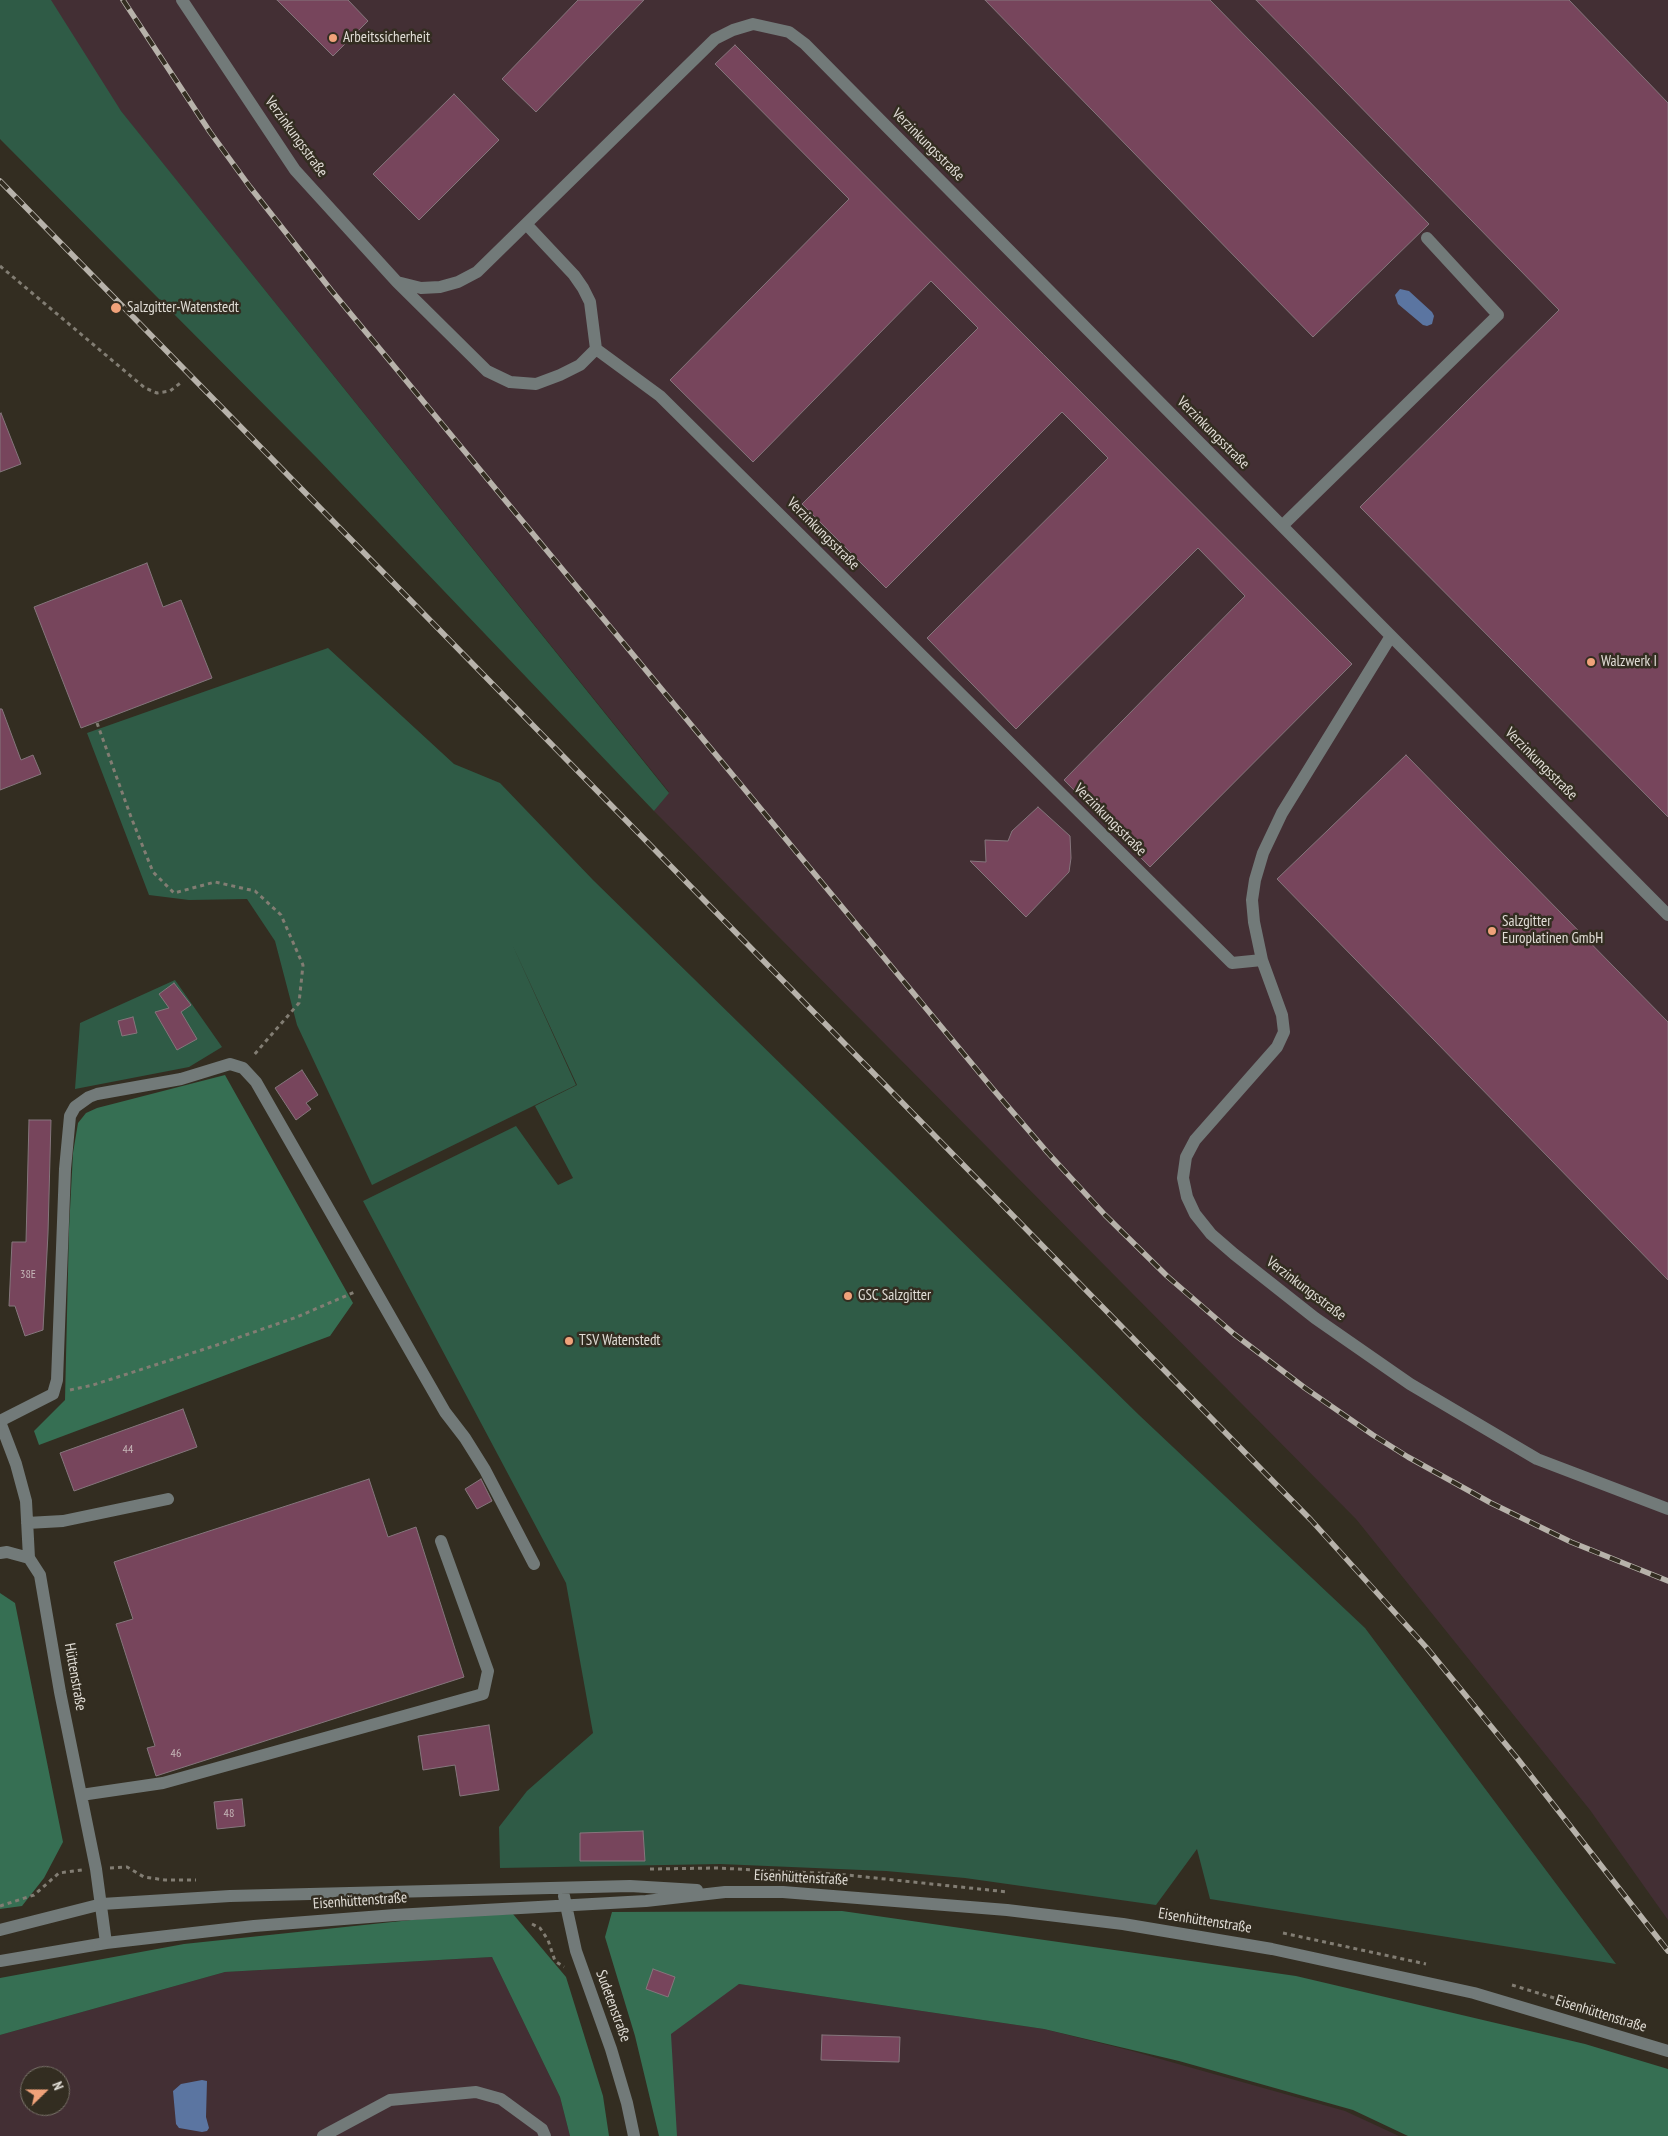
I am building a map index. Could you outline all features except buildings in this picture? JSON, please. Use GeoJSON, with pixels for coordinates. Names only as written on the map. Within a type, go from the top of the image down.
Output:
{"type":"FeatureCollection","features":[{"type":"Feature","properties":{"kind":"street","name":"Verzinkungsstraße"},"geometry":{"type":"LineString","coordinates":[[182,0],[295,170],[397,282],[487,371],[510,382],[536,384],[580,365],[596,348],[660,396],[1232,963],[1262,960]]}},
{"type":"Feature","properties":{"kind":"street","name":"Verzinkungsstraße"},"geometry":{"type":"LineString","coordinates":[[397,282],[421,288],[440,287],[458,282],[477,272],[715,39],[733,30],[753,24],[789,32],[805,44],[1668,915]]}},
{"type":"Feature","properties":{"kind":"street"},"geometry":{"type":"LineString","coordinates":[[526,225],[574,275],[583,288],[590,302],[596,348]]}},
{"type":"Feature","properties":{"kind":"street"},"geometry":{"type":"LineString","coordinates":[[1282,526],[1498,315],[1427,238]]}},
{"type":"Feature","properties":{"kind":"street","name":"Verzinkungsstraße"},"geometry":{"type":"LineString","coordinates":[[1391,636],[1282,813],[1263,854],[1255,880],[1252,900],[1254,922],[1262,960],[1282,1015],[1284,1032],[1277,1047],[1195,1140],[1186,1157],[1184,1178],[1187,1197],[1195,1214],[1211,1234],[1234,1254],[1314,1318],[1410,1384],[1537,1460],[1668,1509]]}},
{"type":"Feature","properties":{"kind":"street"},"geometry":{"type":"LineString","coordinates":[[0,1421],[53,1394],[56,1380],[65,1169],[70,1116],[75,1107],[88,1097],[98,1094],[181,1079],[230,1064],[243,1068],[256,1082],[445,1412],[466,1438],[485,1470],[534,1564]]}},
{"type":"Feature","properties":{"kind":"street","name":"Hüttenstraße"},"geometry":{"type":"LineString","coordinates":[[0,1421],[16,1464],[26,1502],[28,1558],[40,1575],[96,1869],[106,1943]]}},
{"type":"Feature","properties":{"kind":"street"},"geometry":{"type":"LineString","coordinates":[[27,1522],[63,1521],[168,1499]]}},
{"type":"Feature","properties":{"kind":"street"},"geometry":{"type":"LineString","coordinates":[[82,1796],[163,1783],[482,1694],[488,1671],[441,1541]]}},
{"type":"Feature","properties":{"kind":"street"},"geometry":{"type":"LineString","coordinates":[[0,1553],[8,1552],[28,1558]]}},
{"type":"Feature","properties":{"kind":"street","name":"Eisenhüttenstraße"},"geometry":{"type":"LineString","coordinates":[[0,1930],[102,1904],[230,1896],[644,1886],[724,1892],[783,1892],[1007,1910],[1133,1926],[1272,1948],[1474,1993],[1668,2051]]}},
{"type":"Feature","properties":{"kind":"street","name":"Sudetenstraße"},"geometry":{"type":"LineString","coordinates":[[564,1887],[564,1904],[576,1951],[611,2049],[627,2103],[634,2136]]}},
{"type":"Feature","properties":{"kind":"street","name":"Eisenhüttenstraße"},"geometry":{"type":"LineString","coordinates":[[0,1961],[106,1943],[254,1926],[395,1914],[646,1901],[724,1892]]}},
{"type":"Feature","properties":{"kind":"street"},"geometry":{"type":"LineString","coordinates":[[323,2136],[390,2100],[476,2092],[502,2099],[542,2129],[545,2136]]}},
{"type":"Feature","properties":{"kind":"path"},"geometry":{"type":"LineString","coordinates":[[0,266],[145,388],[157,393],[170,391],[183,381]]}},
{"type":"Feature","properties":{"kind":"path"},"geometry":{"type":"LineString","coordinates":[[97,723],[130,817],[153,872],[174,893],[215,882],[255,891],[281,915],[303,964],[299,1003],[243,1068]]}},
{"type":"Feature","properties":{"kind":"path"},"geometry":{"type":"LineString","coordinates":[[53,1394],[93,1385],[218,1345],[298,1317],[372,1285]]}},
{"type":"Feature","properties":{"kind":"path"},"geometry":{"type":"LineString","coordinates":[[0,1906],[34,1895],[59,1873],[96,1869]]}},
{"type":"Feature","properties":{"kind":"path"},"geometry":{"type":"LineString","coordinates":[[520,1908],[523,1919],[540,1928],[548,1940],[555,1961],[587,1983]]}},
{"type":"Feature","properties":{"kind":"shaded area"},"geometry":{"type":"Polygon","coordinates":[[[47,0],[1668,0],[1668,1920],[1590,1810],[1356,1519],[654,811],[669,792],[103,89],[47,0]]]}},
{"type":"Feature","properties":{"kind":"shaded area"},"geometry":{"type":"Polygon","coordinates":[[[492,1957],[560,2097],[570,2136],[0,2136],[0,2035],[225,1972],[492,1957]]]}},
{"type":"Feature","properties":{"kind":"shaded area"},"geometry":{"type":"Polygon","coordinates":[[[739,1984],[1044,2029],[1132,2051],[1345,2111],[1399,2136],[662,2136],[640,2036],[739,1984]]]}},
{"type":"Feature","properties":{"kind":"green space"},"geometry":{"type":"Polygon","coordinates":[[[0,0],[51,0],[121,111],[669,793],[654,811],[317,458],[0,139],[0,0]]]}},
{"type":"Feature","properties":{"kind":"green space"},"geometry":{"type":"Polygon","coordinates":[[[328,648],[454,764],[500,783],[593,880],[1139,1415],[1365,1628],[1616,1964],[1210,1899],[1197,1849],[1156,1905],[965,1878],[886,1871],[720,1864],[500,1868],[499,1827],[527,1791],[593,1733],[566,1583],[363,1201],[516,1126],[558,1185],[573,1178],[535,1106],[577,1085],[512,944],[576,1085],[372,1185],[297,1025],[275,941],[247,899],[189,900],[149,895],[87,733],[328,648]]]}},
{"type":"Feature","properties":{"kind":"green space"},"geometry":{"type":"Polygon","coordinates":[[[175,980],[222,1047],[189,1067],[75,1089],[80,1023],[175,980]]]}},
{"type":"Feature","properties":{"kind":"green space"},"geometry":{"type":"Polygon","coordinates":[[[225,1075],[353,1303],[330,1336],[39,1445],[34,1431],[65,1400],[69,1229],[73,1153],[78,1123],[86,1113],[97,1108],[225,1075]]]}},
{"type":"Feature","properties":{"kind":"green space"},"geometry":{"type":"Polygon","coordinates":[[[0,1593],[15,1603],[63,1842],[44,1878],[22,1906],[0,1909],[0,1593]]]}},
{"type":"Feature","properties":{"kind":"green space"},"geometry":{"type":"Polygon","coordinates":[[[842,1911],[1296,1976],[1585,2044],[1668,2069],[1668,2136],[1408,2136],[1353,2110],[1179,2061],[1044,2029],[739,1984],[671,2034],[677,2136],[659,2136],[635,2036],[605,1937],[612,1912],[842,1911]]]}},
{"type":"Feature","properties":{"kind":"green space"},"geometry":{"type":"Polygon","coordinates":[[[513,1914],[566,1977],[603,2096],[609,2136],[570,2136],[560,2097],[492,1957],[225,1972],[0,2035],[0,1978],[184,1944],[449,1916],[513,1914]]]}},
{"type":"Feature","properties":{"kind":"water"},"geometry":{"type":"Polygon","coordinates":[[[1400,289],[1409,291],[1432,312],[1434,316],[1432,324],[1423,325],[1398,304],[1395,295],[1400,289]]]}},
{"type":"Feature","properties":{"kind":"water"},"geometry":{"type":"Polygon","coordinates":[[[202,2080],[207,2081],[206,2117],[209,2128],[207,2131],[202,2132],[179,2128],[176,2124],[173,2091],[181,2084],[202,2080]]]}},
{"type":"Feature","properties":{"kind":"railway"},"geometry":{"type":"LineString","coordinates":[[123,0],[210,132],[250,187],[331,290],[992,1088],[1105,1215],[1167,1276],[1234,1334],[1305,1388],[1373,1435],[1408,1457],[1491,1503],[1571,1542],[1668,1581]]}},
{"type":"Feature","properties":{"kind":"railway"},"geometry":{"type":"LineString","coordinates":[[0,181],[1311,1520],[1426,1647],[1517,1758],[1668,1951]]}},
{"type":"Feature","properties":{"kind":"place","name":"Arbeitssicherheit"},"geometry":{"type":"Point","coordinates":[333,38]}},
{"type":"Feature","properties":{"kind":"place","name":"Salzgitter-Watenstedt"},"geometry":{"type":"Point","coordinates":[116,308]}},
{"type":"Feature","properties":{"kind":"place","name":"Walzwerk I"},"geometry":{"type":"Point","coordinates":[1591,662]}},
{"type":"Feature","properties":{"kind":"place","name":"Salzgitter Europlatinen GmbH"},"geometry":{"type":"Point","coordinates":[1492,931]}},
{"type":"Feature","properties":{"kind":"place","name":"GSC Salzgitter"},"geometry":{"type":"Point","coordinates":[848,1296]}},
{"type":"Feature","properties":{"kind":"place","name":"TSV Watenstedt"},"geometry":{"type":"Point","coordinates":[569,1341]}}]}
